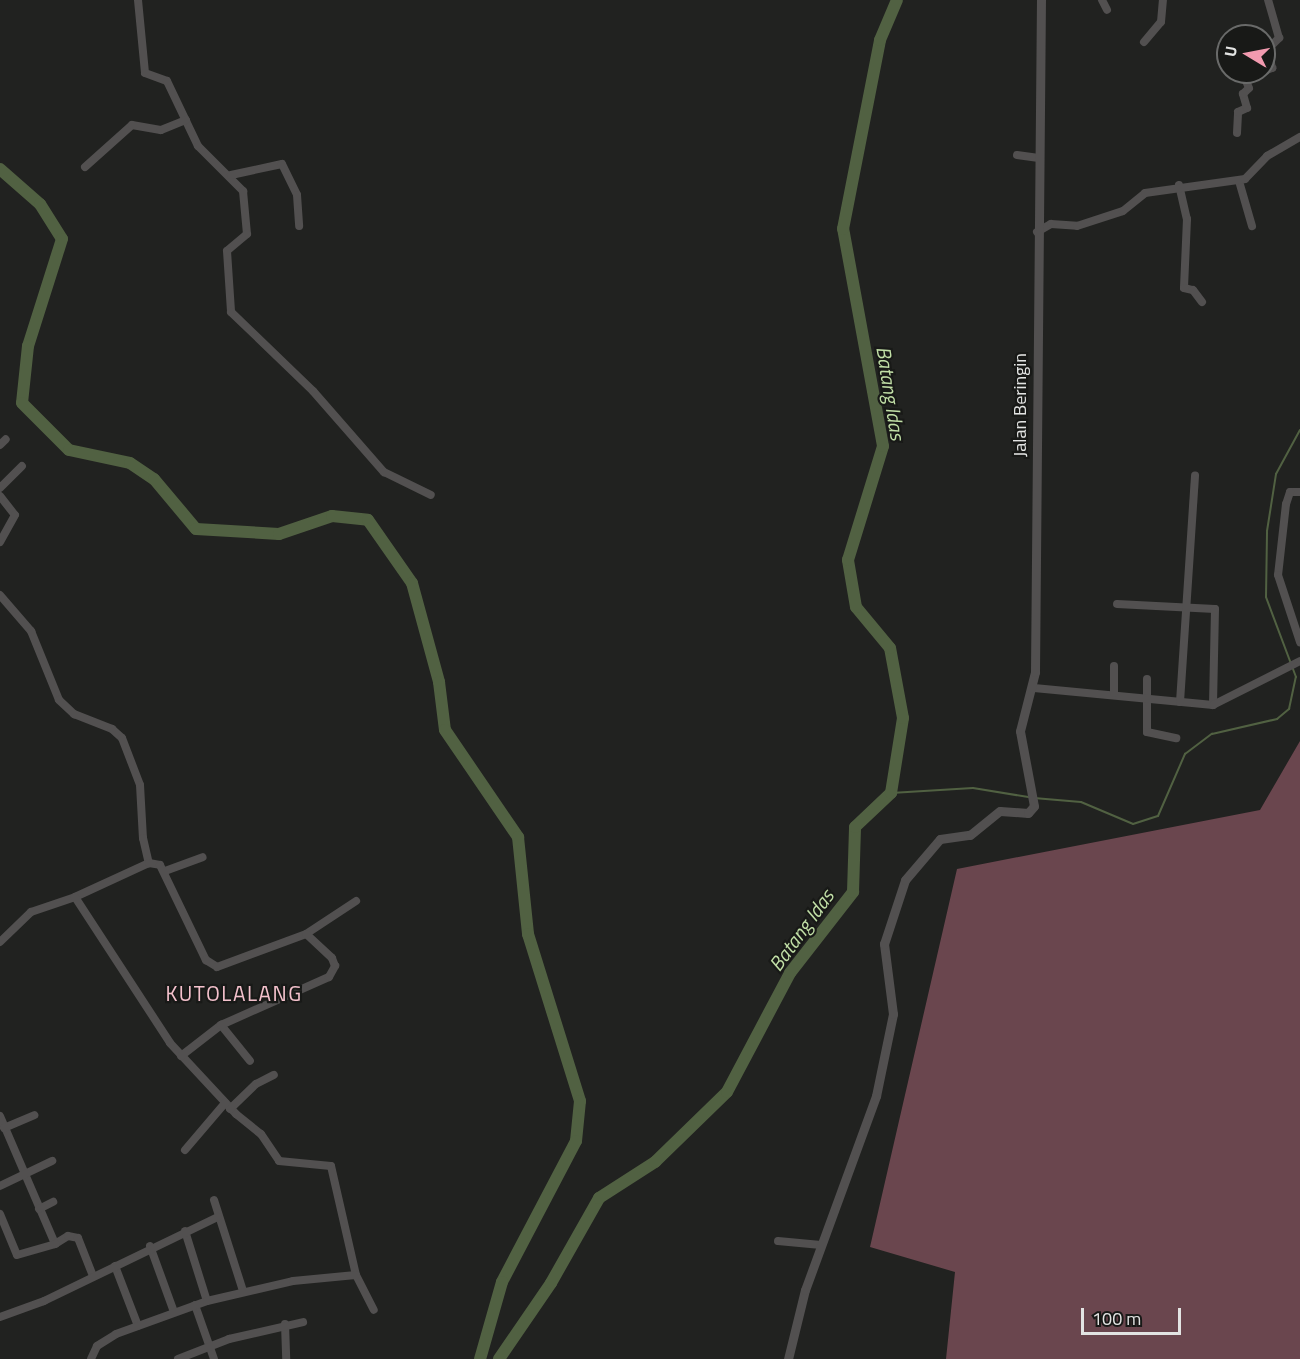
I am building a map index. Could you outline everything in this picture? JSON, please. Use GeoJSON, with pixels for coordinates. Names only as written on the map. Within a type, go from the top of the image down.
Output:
{"type":"FeatureCollection","features":[{"type":"Feature","properties":{"kind":"street"},"geometry":{"type":"LineString","coordinates":[[138,0],[143,69],[167,81],[205,155],[231,175],[243,191],[248,227],[244,237],[227,247],[231,312],[313,391],[384,472],[431,495]]}},
{"type":"Feature","properties":{"kind":"street","name":"Jalan Beringin"},"geometry":{"type":"LineString","coordinates":[[820,1245],[876,1096],[893,1014],[884,944],[891,913],[908,873],[940,839],[970,835],[1000,811],[1028,813],[1034,806],[1020,726],[1034,688],[1041,0]]}},
{"type":"Feature","properties":{"kind":"street"},"geometry":{"type":"LineString","coordinates":[[1102,0],[1107,10]]}},
{"type":"Feature","properties":{"kind":"street"},"geometry":{"type":"LineString","coordinates":[[1144,42],[1161,22],[1163,0]]}},
{"type":"Feature","properties":{"kind":"street"},"geometry":{"type":"LineString","coordinates":[[1268,0],[1275,24]]}},
{"type":"Feature","properties":{"kind":"street"},"geometry":{"type":"LineString","coordinates":[[1276,28],[1279,38],[1276,41]]}},
{"type":"Feature","properties":{"kind":"street"},"geometry":{"type":"LineString","coordinates":[[1237,133],[1238,112],[1247,108],[1243,93],[1249,88],[1247,84]]}},
{"type":"Feature","properties":{"kind":"street"},"geometry":{"type":"LineString","coordinates":[[85,167],[132,126],[164,130],[186,120]]}},
{"type":"Feature","properties":{"kind":"street"},"geometry":{"type":"LineString","coordinates":[[1037,232],[1051,224],[1077,226],[1123,211],[1139,195],[1179,185],[1239,181],[1267,156],[1300,137]]}},
{"type":"Feature","properties":{"kind":"street"},"geometry":{"type":"LineString","coordinates":[[1017,155],[1039,158]]}},
{"type":"Feature","properties":{"kind":"street"},"geometry":{"type":"LineString","coordinates":[[231,175],[282,164],[297,195],[298,226]]}},
{"type":"Feature","properties":{"kind":"street"},"geometry":{"type":"LineString","coordinates":[[1239,181],[1252,226]]}},
{"type":"Feature","properties":{"kind":"street"},"geometry":{"type":"LineString","coordinates":[[1179,185],[1187,219],[1184,288],[1193,290],[1202,302]]}},
{"type":"Feature","properties":{"kind":"street"},"geometry":{"type":"LineString","coordinates":[[0,488],[22,466]]}},
{"type":"Feature","properties":{"kind":"street"},"geometry":{"type":"LineString","coordinates":[[1180,702],[1195,475]]}},
{"type":"Feature","properties":{"kind":"street"},"geometry":{"type":"LineString","coordinates":[[1300,492],[1290,492],[1286,504],[1278,575],[1300,642]]}},
{"type":"Feature","properties":{"kind":"street"},"geometry":{"type":"LineString","coordinates":[[0,496],[15,514],[0,542]]}},
{"type":"Feature","properties":{"kind":"street"},"geometry":{"type":"LineString","coordinates":[[0,596],[32,631],[59,700],[74,714],[112,729],[122,738],[140,785],[143,838],[149,863],[165,871],[179,908],[212,965],[234,964],[306,934],[356,901]]}},
{"type":"Feature","properties":{"kind":"street"},"geometry":{"type":"LineString","coordinates":[[1117,604],[1217,611],[1213,705]]}},
{"type":"Feature","properties":{"kind":"street"},"geometry":{"type":"LineString","coordinates":[[1034,688],[1114,693],[1213,705],[1300,662]]}},
{"type":"Feature","properties":{"kind":"street"},"geometry":{"type":"LineString","coordinates":[[1114,666],[1114,693]]}},
{"type":"Feature","properties":{"kind":"street"},"geometry":{"type":"LineString","coordinates":[[1147,679],[1146,732],[1176,738]]}},
{"type":"Feature","properties":{"kind":"street"},"geometry":{"type":"LineString","coordinates":[[165,871],[203,857]]}},
{"type":"Feature","properties":{"kind":"street"},"geometry":{"type":"LineString","coordinates":[[0,942],[31,912],[75,897],[149,863]]}},
{"type":"Feature","properties":{"kind":"street"},"geometry":{"type":"LineString","coordinates":[[75,897],[181,1056],[228,1106],[261,1134],[284,1164],[330,1164],[356,1275],[374,1310]]}},
{"type":"Feature","properties":{"kind":"street"},"geometry":{"type":"LineString","coordinates":[[181,1056],[221,1025],[329,977],[335,966],[333,958],[306,934]]}},
{"type":"Feature","properties":{"kind":"street"},"geometry":{"type":"LineString","coordinates":[[221,1025],[250,1061]]}},
{"type":"Feature","properties":{"kind":"street"},"geometry":{"type":"LineString","coordinates":[[185,1150],[228,1106],[256,1083],[274,1075]]}},
{"type":"Feature","properties":{"kind":"street"},"geometry":{"type":"LineString","coordinates":[[4,1128],[34,1115]]}},
{"type":"Feature","properties":{"kind":"street"},"geometry":{"type":"LineString","coordinates":[[0,1116],[55,1244]]}},
{"type":"Feature","properties":{"kind":"street"},"geometry":{"type":"LineString","coordinates":[[0,1186],[52,1161]]}},
{"type":"Feature","properties":{"kind":"street"},"geometry":{"type":"LineString","coordinates":[[214,1200],[243,1292]]}},
{"type":"Feature","properties":{"kind":"street"},"geometry":{"type":"LineString","coordinates":[[39,1209],[53,1202]]}},
{"type":"Feature","properties":{"kind":"street"},"geometry":{"type":"LineString","coordinates":[[0,1214],[18,1255],[55,1244],[68,1236],[78,1238],[93,1276]]}},
{"type":"Feature","properties":{"kind":"street"},"geometry":{"type":"LineString","coordinates":[[0,1317],[115,1266],[150,1246],[218,1216]]}},
{"type":"Feature","properties":{"kind":"street"},"geometry":{"type":"LineString","coordinates":[[185,1231],[207,1301]]}},
{"type":"Feature","properties":{"kind":"street"},"geometry":{"type":"LineString","coordinates":[[778,1241],[820,1245],[799,1308],[788,1359]]}},
{"type":"Feature","properties":{"kind":"street"},"geometry":{"type":"LineString","coordinates":[[150,1246],[174,1312]]}},
{"type":"Feature","properties":{"kind":"street"},"geometry":{"type":"LineString","coordinates":[[115,1266],[138,1326]]}},
{"type":"Feature","properties":{"kind":"street"},"geometry":{"type":"LineString","coordinates":[[91,1359],[104,1340],[207,1301],[243,1292],[356,1275]]}},
{"type":"Feature","properties":{"kind":"street"},"geometry":{"type":"LineString","coordinates":[[195,1305],[214,1359]]}},
{"type":"Feature","properties":{"kind":"street"},"geometry":{"type":"LineString","coordinates":[[179,1359],[285,1324],[303,1322]]}},
{"type":"Feature","properties":{"kind":"street"},"geometry":{"type":"LineString","coordinates":[[284,1359],[285,1324]]}},
{"type":"Feature","properties":{"kind":"shaded area"},"geometry":{"type":"Polygon","coordinates":[[[1300,741],[1300,1359],[946,1359],[955,1272],[870,1247],[957,869],[1260,810],[1300,741]]]}},
{"type":"Feature","properties":{"kind":"waterway","name":"Batang Idas"},"geometry":{"type":"LineString","coordinates":[[499,1359],[551,1283],[599,1198],[655,1162],[727,1092],[790,973],[853,892],[855,827],[891,793],[903,718],[890,648],[856,607],[848,560],[883,446],[843,229],[880,40],[897,0]]}},
{"type":"Feature","properties":{"kind":"waterway"},"geometry":{"type":"LineString","coordinates":[[0,169],[40,204],[62,239],[28,346],[22,403],[69,450],[130,463],[154,479],[196,529],[279,534],[332,516],[368,520],[412,583],[439,682],[445,730],[518,837],[528,934],[580,1101],[576,1141],[502,1282],[480,1359]]}},
{"type":"Feature","properties":{"kind":"waterway"},"geometry":{"type":"LineString","coordinates":[[1034,798],[1081,802],[1133,824],[1158,816],[1185,754],[1212,734],[1277,719],[1289,709],[1296,677],[1266,597],[1267,531],[1276,474],[1300,430]]}},
{"type":"Feature","properties":{"kind":"waterway"},"geometry":{"type":"LineString","coordinates":[[891,793],[973,788],[1028,797]]}},
{"type":"Feature","properties":{"kind":"district","name":"KUTOLALANG"},"geometry":{"type":"Point","coordinates":[234,993]}}]}
